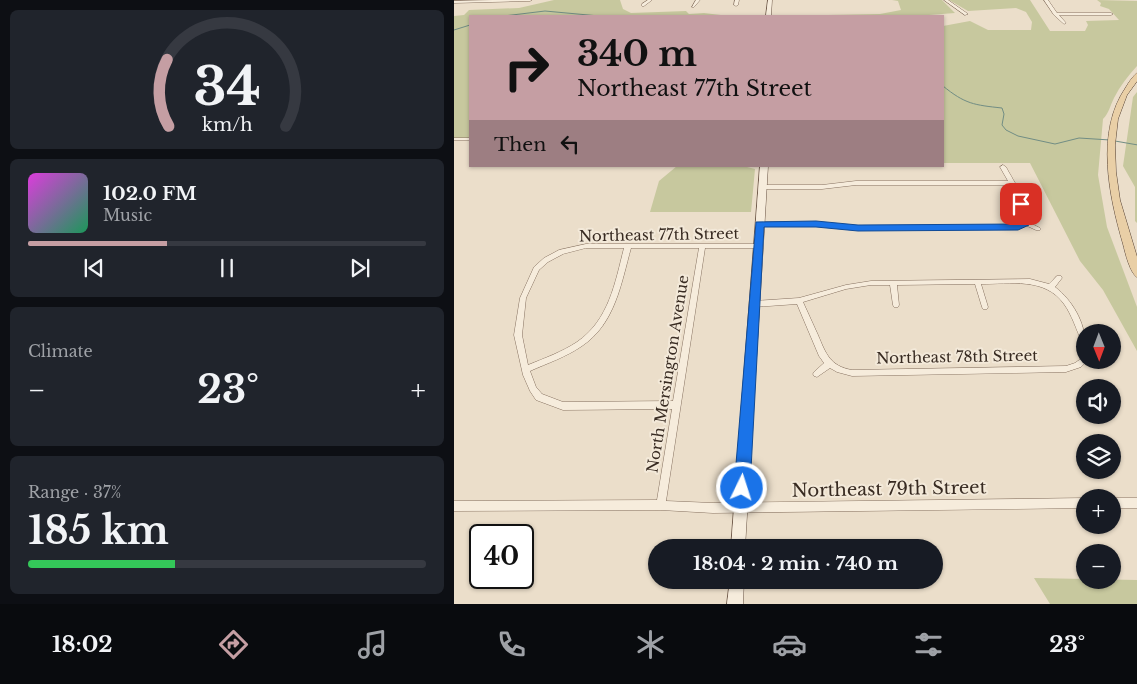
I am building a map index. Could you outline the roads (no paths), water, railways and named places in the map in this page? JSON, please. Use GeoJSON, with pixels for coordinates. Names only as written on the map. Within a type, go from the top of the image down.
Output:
{"type":"FeatureCollection","features":[{"type":"Feature","properties":{"kind":"main road"},"geometry":{"type":"LineString","coordinates":[[1137,74],[1122,99],[1113,125],[1111,165],[1116,202],[1125,242],[1137,275]]}},
{"type":"Feature","properties":{"kind":"street"},"geometry":{"type":"LineString","coordinates":[[454,1],[530,0]]}},
{"type":"Feature","properties":{"kind":"street"},"geometry":{"type":"LineString","coordinates":[[643,5],[650,0]]}},
{"type":"Feature","properties":{"kind":"street"},"geometry":{"type":"LineString","coordinates":[[692,6],[698,0]]}},
{"type":"Feature","properties":{"kind":"street"},"geometry":{"type":"LineString","coordinates":[[770,0],[770,15]]}},
{"type":"Feature","properties":{"kind":"street"},"geometry":{"type":"LineString","coordinates":[[946,0],[966,14]]}},
{"type":"Feature","properties":{"kind":"street"},"geometry":{"type":"LineString","coordinates":[[1046,0],[1055,14],[1064,23]]}},
{"type":"Feature","properties":{"kind":"street"},"geometry":{"type":"LineString","coordinates":[[1055,14],[1111,14]]}},
{"type":"Feature","properties":{"kind":"street"},"geometry":{"type":"LineString","coordinates":[[454,138],[469,138]]}},
{"type":"Feature","properties":{"kind":"street"},"geometry":{"type":"LineString","coordinates":[[739,539],[764,167]]}},
{"type":"Feature","properties":{"kind":"street"},"geometry":{"type":"LineString","coordinates":[[1003,167],[1026,217],[1025,223],[1038,229]]}},
{"type":"Feature","properties":{"kind":"street"},"geometry":{"type":"LineString","coordinates":[[762,187],[1012,183]]}},
{"type":"Feature","properties":{"kind":"street","name":"Northeast 77th Street"},"geometry":{"type":"LineString","coordinates":[[760,224],[816,224],[858,228],[1014,227],[1025,223]]}},
{"type":"Feature","properties":{"kind":"street","name":"Northeast 77th Street"},"geometry":{"type":"LineString","coordinates":[[677,405],[556,404],[539,397],[532,390],[518,335],[522,298],[538,266],[555,254],[586,246],[758,246]]}},
{"type":"Feature","properties":{"kind":"street"},"geometry":{"type":"LineString","coordinates":[[526,369],[569,350],[595,331],[612,303],[628,246]]}},
{"type":"Feature","properties":{"kind":"street","name":"North Mersington Avenue"},"geometry":{"type":"LineString","coordinates":[[661,505],[702,246]]}},
{"type":"Feature","properties":{"kind":"street"},"geometry":{"type":"LineString","coordinates":[[1050,287],[1059,278]]}},
{"type":"Feature","properties":{"kind":"street"},"geometry":{"type":"LineString","coordinates":[[977,281],[985,307]]}},
{"type":"Feature","properties":{"kind":"street"},"geometry":{"type":"LineString","coordinates":[[754,304],[799,301],[846,286],[871,283],[1030,281],[1050,287],[1067,301],[1078,324]]}},
{"type":"Feature","properties":{"kind":"street"},"geometry":{"type":"LineString","coordinates":[[893,282],[896,305]]}},
{"type":"Feature","properties":{"kind":"street"},"geometry":{"type":"LineString","coordinates":[[799,301],[822,356],[829,364],[817,374]]}},
{"type":"Feature","properties":{"kind":"street","name":"Northeast 78th Street"},"geometry":{"type":"LineString","coordinates":[[829,364],[836,369],[852,373],[1066,369],[1076,366]]}},
{"type":"Feature","properties":{"kind":"street","name":"Northeast 79th Street"},"geometry":{"type":"LineString","coordinates":[[454,506],[661,505],[713,508],[1076,503]]}},
{"type":"Feature","properties":{"kind":"street"},"geometry":{"type":"LineString","coordinates":[[1121,503],[1137,503]]}},
{"type":"Feature","properties":{"kind":"street"},"geometry":{"type":"LineString","coordinates":[[735,604],[736,589]]}},
{"type":"Feature","properties":{"kind":"waterway"},"geometry":{"type":"LineString","coordinates":[[512,15],[545,11],[588,15]]}},
{"type":"Feature","properties":{"kind":"waterway"},"geometry":{"type":"LineString","coordinates":[[454,30],[469,25]]}},
{"type":"Feature","properties":{"kind":"waterway"},"geometry":{"type":"LineString","coordinates":[[944,87],[970,103],[1002,108],[1004,114],[1002,125],[1006,130],[1018,136],[1055,144],[1079,138],[1110,140]]}},
{"type":"Feature","properties":{"kind":"waterway"},"geometry":{"type":"LineString","coordinates":[[1115,141],[1138,145]]}}]}
